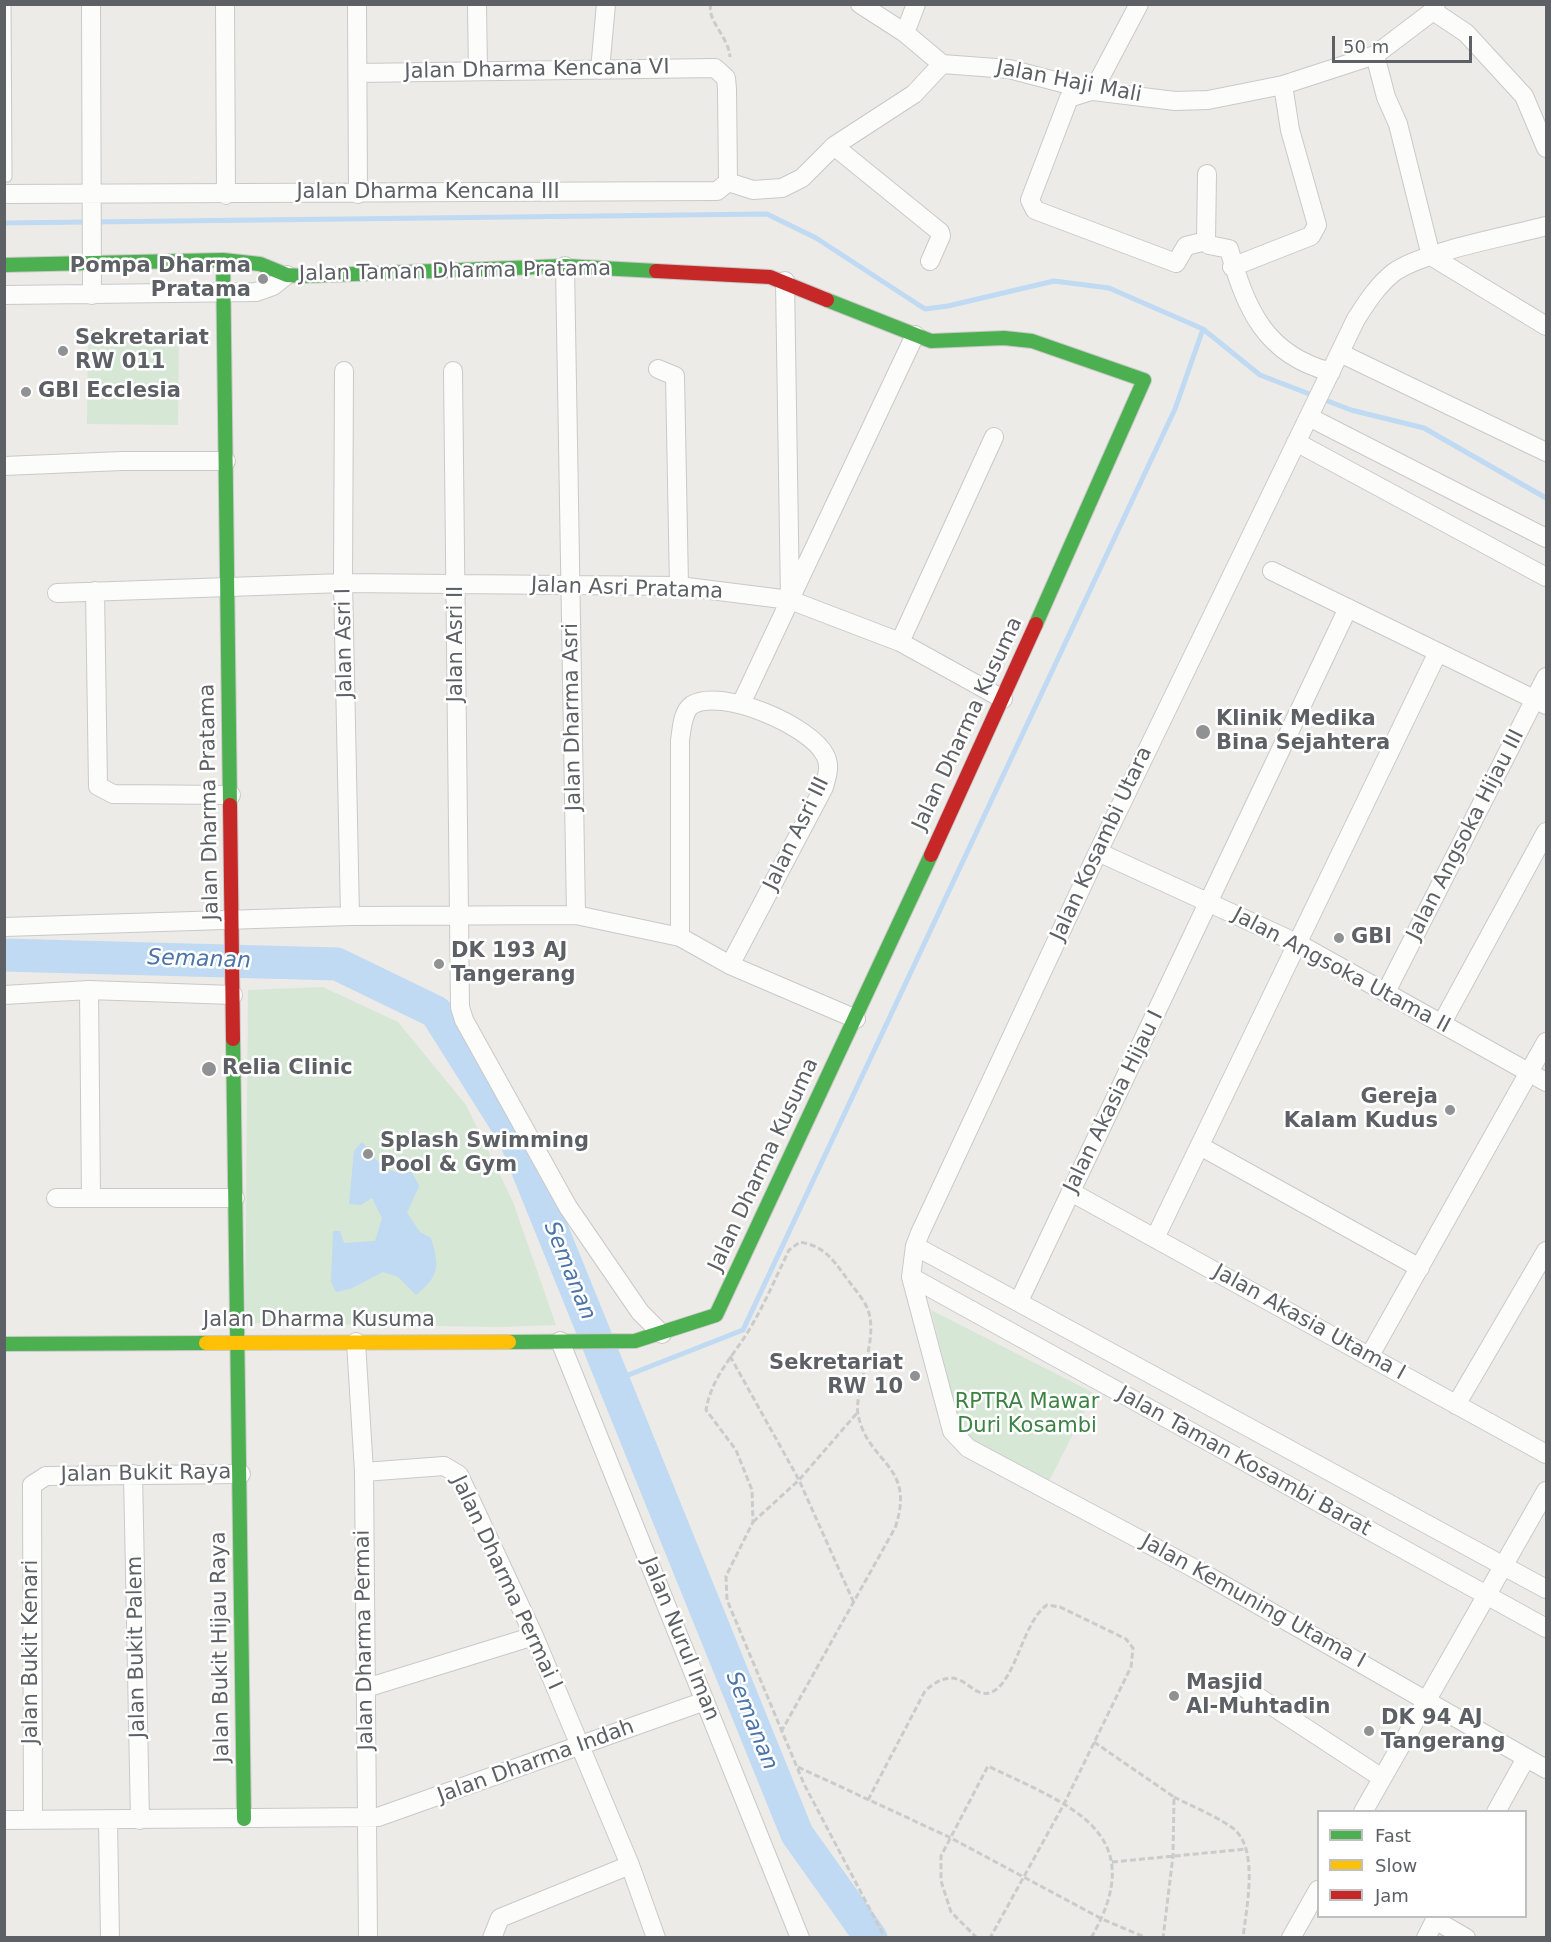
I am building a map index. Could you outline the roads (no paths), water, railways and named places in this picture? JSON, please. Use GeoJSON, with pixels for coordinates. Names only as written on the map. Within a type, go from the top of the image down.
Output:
{"type":"FeatureCollection","features":[{"type":"Feature","properties":{"kind":"street"},"geometry":{"type":"LineString","coordinates":[[91,4],[92,295]]}},
{"type":"Feature","properties":{"kind":"street"},"geometry":{"type":"LineString","coordinates":[[225,4],[226,195]]}},
{"type":"Feature","properties":{"kind":"street"},"geometry":{"type":"LineString","coordinates":[[357,4],[358,194]]}},
{"type":"Feature","properties":{"kind":"street"},"geometry":{"type":"LineString","coordinates":[[477,4],[478,71]]}},
{"type":"Feature","properties":{"kind":"street"},"geometry":{"type":"LineString","coordinates":[[600,70],[606,4]]}},
{"type":"Feature","properties":{"kind":"street"},"geometry":{"type":"LineString","coordinates":[[728,182],[753,190],[783,188],[802,178],[834,146],[914,94],[942,64],[905,33],[860,4]]}},
{"type":"Feature","properties":{"kind":"street"},"geometry":{"type":"LineString","coordinates":[[905,33],[916,4]]}},
{"type":"Feature","properties":{"kind":"street"},"geometry":{"type":"LineString","coordinates":[[1139,4],[1093,91],[1069,98],[1030,200],[1035,210],[1176,263],[1186,246],[1206,241]]}},
{"type":"Feature","properties":{"kind":"street"},"geometry":{"type":"LineString","coordinates":[[1435,8],[1466,33],[1524,96],[1546,148]]}},
{"type":"Feature","properties":{"kind":"street","name":"Jalan Haji Mali"},"geometry":{"type":"LineString","coordinates":[[942,64],[1009,69],[1093,91],[1208,100],[1283,85],[1375,55],[1435,8]]}},
{"type":"Feature","properties":{"kind":"street"},"geometry":{"type":"LineString","coordinates":[[1375,55],[1386,97],[1398,124],[1431,256],[1546,326]]}},
{"type":"Feature","properties":{"kind":"street","name":"Jalan Dharma Kencana VI"},"geometry":{"type":"LineString","coordinates":[[358,73],[719,70],[728,88],[728,182]]}},
{"type":"Feature","properties":{"kind":"street"},"geometry":{"type":"LineString","coordinates":[[1232,267],[1311,236],[1317,225],[1290,130],[1283,85]]}},
{"type":"Feature","properties":{"kind":"street"},"geometry":{"type":"LineString","coordinates":[[834,146],[940,232],[941,236],[930,261]]}},
{"type":"Feature","properties":{"kind":"street"},"geometry":{"type":"LineString","coordinates":[[1207,174],[1206,241],[1209,246],[1229,249],[1232,267],[1260,326],[1282,350],[1329,375]]}},
{"type":"Feature","properties":{"kind":"street","name":"Jalan Dharma Kencana III"},"geometry":{"type":"LineString","coordinates":[[4,194],[226,195],[717,191],[728,182]]}},
{"type":"Feature","properties":{"kind":"street","name":"Jalan Kosambi Utara"},"geometry":{"type":"LineString","coordinates":[[911,1277],[915,1246],[1098,852],[1296,442],[1372,293],[1395,272],[1431,256],[1546,226]]}},
{"type":"Feature","properties":{"kind":"street","name":"Jalan Taman Dharma Pratama"},"geometry":{"type":"LineString","coordinates":[[4,265],[91,255],[224,260],[260,264],[286,275],[565,266],[770,277],[785,281],[931,341],[1004,338],[1032,341],[1144,380]]}},
{"type":"Feature","properties":{"kind":"street","name":"Jalan Dharma Pratama"},"geometry":{"type":"LineString","coordinates":[[224,260],[237,1343]]}},
{"type":"Feature","properties":{"kind":"street","name":"Jalan Dharma Asri"},"geometry":{"type":"LineString","coordinates":[[565,266],[576,915]]}},
{"type":"Feature","properties":{"kind":"street","name":"Jalan Taman Dharma Pratama"},"geometry":{"type":"LineString","coordinates":[[4,296],[256,292],[273,286],[286,275]]}},
{"type":"Feature","properties":{"kind":"street"},"geometry":{"type":"LineString","coordinates":[[785,281],[789,600]]}},
{"type":"Feature","properties":{"kind":"street"},"geometry":{"type":"LineString","coordinates":[[741,704],[915,335]]}},
{"type":"Feature","properties":{"kind":"street"},"geometry":{"type":"LineString","coordinates":[[1340,354],[1546,452]]}},
{"type":"Feature","properties":{"kind":"street"},"geometry":{"type":"LineString","coordinates":[[658,369],[675,376],[679,586]]}},
{"type":"Feature","properties":{"kind":"street","name":"Jalan Asri I"},"geometry":{"type":"LineString","coordinates":[[344,371],[343,583],[350,916]]}},
{"type":"Feature","properties":{"kind":"street","name":"Jalan Asri II"},"geometry":{"type":"LineString","coordinates":[[453,371],[458,993],[464,1020],[568,1207],[640,1312],[662,1334]]}},
{"type":"Feature","properties":{"kind":"street","name":"Jalan Dharma Kusuma"},"geometry":{"type":"LineString","coordinates":[[4,1344],[635,1341],[712,1318],[719,1310],[1003,699],[1144,380]]}},
{"type":"Feature","properties":{"kind":"street"},"geometry":{"type":"LineString","coordinates":[[1311,412],[1546,538]]}},
{"type":"Feature","properties":{"kind":"street"},"geometry":{"type":"LineString","coordinates":[[900,642],[994,437]]}},
{"type":"Feature","properties":{"kind":"street"},"geometry":{"type":"LineString","coordinates":[[1296,442],[1546,577]]}},
{"type":"Feature","properties":{"kind":"street"},"geometry":{"type":"LineString","coordinates":[[4,466],[122,461],[226,461]]}},
{"type":"Feature","properties":{"kind":"street"},"geometry":{"type":"LineString","coordinates":[[1272,571],[1437,654],[1541,702]]}},
{"type":"Feature","properties":{"kind":"street","name":"Jalan Asri Pratama"},"geometry":{"type":"LineString","coordinates":[[57,593],[228,585],[343,583],[679,586],[789,600],[900,642],[1003,699]]}},
{"type":"Feature","properties":{"kind":"street"},"geometry":{"type":"LineString","coordinates":[[95,591],[97,784],[113,794],[231,795]]}},
{"type":"Feature","properties":{"kind":"street","name":"Jalan Akasia Hijau I"},"geometry":{"type":"LineString","coordinates":[[1018,1301],[1210,903],[1348,608]]}},
{"type":"Feature","properties":{"kind":"street"},"geometry":{"type":"LineString","coordinates":[[1155,1238],[1299,944],[1437,654]]}},
{"type":"Feature","properties":{"kind":"street","name":"Jalan Angsoka Hijau III"},"geometry":{"type":"LineString","coordinates":[[1386,992],[1541,702],[1546,677]]}},
{"type":"Feature","properties":{"kind":"street","name":"Jalan Asri III"},"geometry":{"type":"LineString","coordinates":[[680,937],[680,740],[683,720],[692,705],[704,702],[741,704],[792,725],[816,744],[825,754],[829,764],[824,787],[730,965]]}},
{"type":"Feature","properties":{"kind":"street"},"geometry":{"type":"LineString","coordinates":[[1443,1023],[1546,832]]}},
{"type":"Feature","properties":{"kind":"street","name":"Jalan Angsoka Utama II"},"geometry":{"type":"LineString","coordinates":[[1098,852],[1299,944],[1546,1082]]}},
{"type":"Feature","properties":{"kind":"street"},"geometry":{"type":"LineString","coordinates":[[4,927],[233,923],[350,916],[576,915],[680,937],[730,965],[856,1018]]}},
{"type":"Feature","properties":{"kind":"street"},"geometry":{"type":"LineString","coordinates":[[89,990],[91,1198]]}},
{"type":"Feature","properties":{"kind":"street"},"geometry":{"type":"LineString","coordinates":[[4,995],[89,990],[233,992]]}},
{"type":"Feature","properties":{"kind":"street"},"geometry":{"type":"LineString","coordinates":[[1369,1357],[1546,1042]]}},
{"type":"Feature","properties":{"kind":"street"},"geometry":{"type":"LineString","coordinates":[[1200,1146],[1420,1268]]}},
{"type":"Feature","properties":{"kind":"street","name":"Jalan Akasia Utama I"},"geometry":{"type":"LineString","coordinates":[[1071,1192],[1546,1454]]}},
{"type":"Feature","properties":{"kind":"street"},"geometry":{"type":"LineString","coordinates":[[56,1198],[235,1198]]}},
{"type":"Feature","properties":{"kind":"street","name":"Jalan Taman Kosambi Barat"},"geometry":{"type":"LineString","coordinates":[[915,1246],[1546,1589]]}},
{"type":"Feature","properties":{"kind":"street"},"geometry":{"type":"LineString","coordinates":[[1456,1405],[1546,1251]]}},
{"type":"Feature","properties":{"kind":"street","name":"Jalan Taman Kosambi Barat"},"geometry":{"type":"LineString","coordinates":[[911,1277],[1487,1593],[1546,1628]]}},
{"type":"Feature","properties":{"kind":"street","name":"Jalan Kemuning Utama I"},"geometry":{"type":"LineString","coordinates":[[911,1277],[952,1431],[957,1439],[968,1448],[1199,1571],[1546,1769]]}},
{"type":"Feature","properties":{"kind":"street","name":"Jalan Nurul Iman"},"geometry":{"type":"LineString","coordinates":[[565,1341],[800,1938]]}},
{"type":"Feature","properties":{"kind":"street","name":"Jalan Dharma Permai"},"geometry":{"type":"LineString","coordinates":[[356,1342],[363,1472],[368,1938]]}},
{"type":"Feature","properties":{"kind":"street","name":"Jalan Bukit Raya"},"geometry":{"type":"LineString","coordinates":[[32,1485],[46,1476],[241,1474],[237,1343]]}},
{"type":"Feature","properties":{"kind":"street","name":"Jalan Dharma Permai I"},"geometry":{"type":"LineString","coordinates":[[363,1472],[444,1466],[455,1470],[462,1479],[534,1636],[630,1865],[656,1938]]}},
{"type":"Feature","properties":{"kind":"street","name":"Jalan Bukit Palem"},"geometry":{"type":"LineString","coordinates":[[133,1474],[140,1820]]}},
{"type":"Feature","properties":{"kind":"street","name":"Jalan Bukit Hijau Raya"},"geometry":{"type":"LineString","coordinates":[[241,1474],[244,1819]]}},
{"type":"Feature","properties":{"kind":"street","name":"Jalan Bukit Kenari"},"geometry":{"type":"LineString","coordinates":[[32,1485],[33,1820]]}},
{"type":"Feature","properties":{"kind":"street"},"geometry":{"type":"LineString","coordinates":[[1364,1810],[1546,1491]]}},
{"type":"Feature","properties":{"kind":"street"},"geometry":{"type":"LineString","coordinates":[[366,1688],[534,1636]]}},
{"type":"Feature","properties":{"kind":"street"},"geometry":{"type":"LineString","coordinates":[[1240,1685],[1382,1778]]}},
{"type":"Feature","properties":{"kind":"street","name":"Jalan Dharma Indah"},"geometry":{"type":"LineString","coordinates":[[366,1818],[378,1817],[580,1748],[705,1701]]}},
{"type":"Feature","properties":{"kind":"street"},"geometry":{"type":"LineString","coordinates":[[1497,1810],[1526,1758]]}},
{"type":"Feature","properties":{"kind":"street"},"geometry":{"type":"LineString","coordinates":[[4,1820],[366,1818]]}},
{"type":"Feature","properties":{"kind":"street"},"geometry":{"type":"LineString","coordinates":[[108,1820],[110,1938]]}},
{"type":"Feature","properties":{"kind":"street"},"geometry":{"type":"LineString","coordinates":[[492,1938],[496,1923],[506,1915],[630,1865]]}},
{"type":"Feature","properties":{"kind":"street"},"geometry":{"type":"LineString","coordinates":[[1296,1936],[1317,1892]]}},
{"type":"Feature","properties":{"kind":"street"},"geometry":{"type":"LineString","coordinates":[[1426,1938],[1436,1918],[1466,1938]]}},
{"type":"Feature","properties":{"kind":"lane"},"geometry":{"type":"LineString","coordinates":[[4,177],[7,177],[6,4]]}},
{"type":"Feature","properties":{"kind":"water"},"geometry":{"type":"Polygon","coordinates":[[[362,1142],[387,1169],[412,1172],[419,1186],[407,1213],[420,1232],[431,1238],[436,1256],[436,1270],[429,1282],[416,1295],[398,1277],[383,1272],[350,1289],[336,1292],[331,1282],[333,1231],[340,1231],[344,1243],[375,1241],[382,1218],[372,1198],[361,1205],[349,1204],[354,1151],[362,1142]]]}},
{"type":"Feature","properties":{"kind":"waterway"},"geometry":{"type":"LineString","coordinates":[[4,223],[767,214],[816,238],[925,309],[948,306],[1054,281],[1109,288],[1203,329],[1260,375],[1351,410],[1424,428],[1546,498]]}},
{"type":"Feature","properties":{"kind":"waterway"},"geometry":{"type":"LineString","coordinates":[[613,1381],[743,1330],[1175,409],[1203,329]]}},
{"type":"Feature","properties":{"kind":"waterway","name":"Semanan"},"geometry":{"type":"LineString","coordinates":[[4,955],[337,964],[436,1012],[514,1136],[797,1834],[871,1938]]}},
{"type":"Feature","properties":{"kind":"place","name":"Pompa Dharma Pratama"},"geometry":{"type":"Point","coordinates":[263,279]}},
{"type":"Feature","properties":{"kind":"place","name":"Sekretariat RW 011"},"geometry":{"type":"Point","coordinates":[63,351]}},
{"type":"Feature","properties":{"kind":"place","name":"GBI Ecclesia"},"geometry":{"type":"Point","coordinates":[26,392]}},
{"type":"Feature","properties":{"kind":"place","name":"Klinik Medika Bina Sejahtera"},"geometry":{"type":"Point","coordinates":[1203,732]}},
{"type":"Feature","properties":{"kind":"place","name":"GBI"},"geometry":{"type":"Point","coordinates":[1339,938]}},
{"type":"Feature","properties":{"kind":"place","name":"DK 193 AJ Tangerang"},"geometry":{"type":"Point","coordinates":[439,964]}},
{"type":"Feature","properties":{"kind":"place","name":"Relia Clinic"},"geometry":{"type":"Point","coordinates":[209,1069]}},
{"type":"Feature","properties":{"kind":"place","name":"Gereja Kalam Kudus"},"geometry":{"type":"Point","coordinates":[1450,1110]}},
{"type":"Feature","properties":{"kind":"place","name":"Splash Swimming Pool & Gym"},"geometry":{"type":"Point","coordinates":[368,1154]}},
{"type":"Feature","properties":{"kind":"place","name":"Sekretariat RW 10"},"geometry":{"type":"Point","coordinates":[915,1376]}},
{"type":"Feature","properties":{"kind":"place","name":"Masjid Al-Muhtadin"},"geometry":{"type":"Point","coordinates":[1174,1696]}},
{"type":"Feature","properties":{"kind":"place","name":"DK 94 AJ Tangerang"},"geometry":{"type":"Point","coordinates":[1369,1731]}},
{"type":"Feature","properties":{"kind":"park label","name":"RPTRA Mawar Duri Kosambi"},"geometry":{"type":"Point","coordinates":[1027,1415]}}]}
